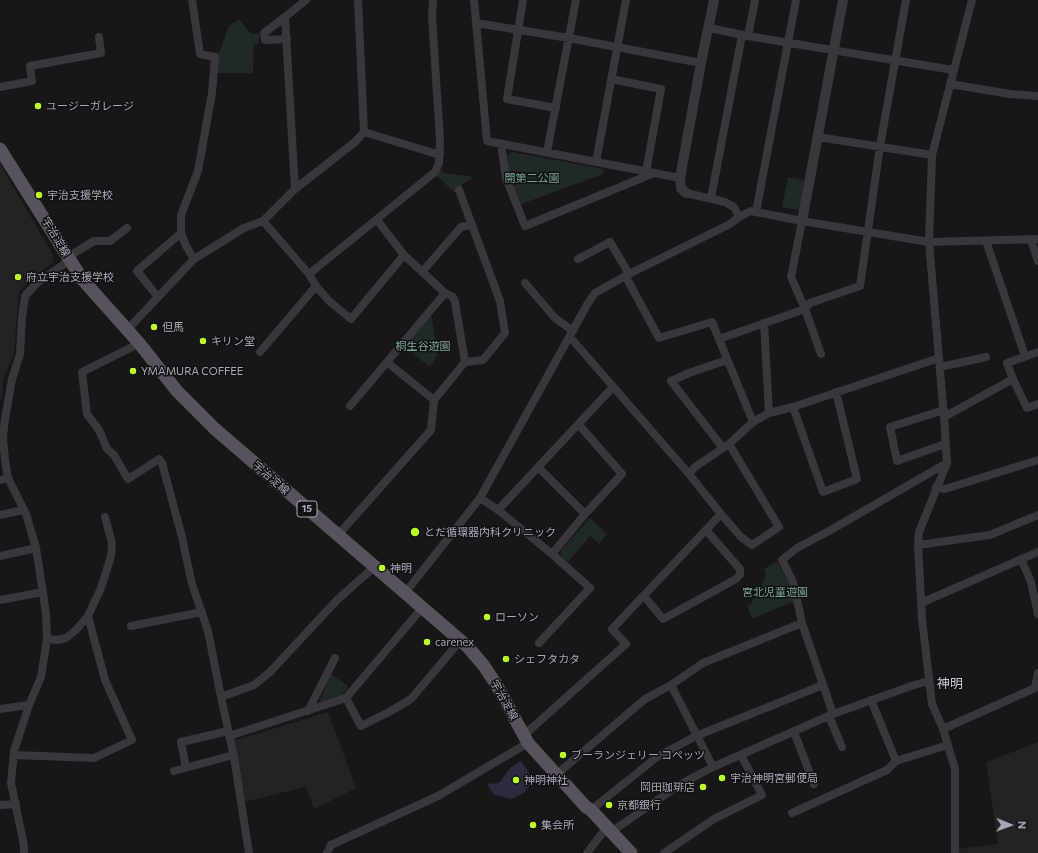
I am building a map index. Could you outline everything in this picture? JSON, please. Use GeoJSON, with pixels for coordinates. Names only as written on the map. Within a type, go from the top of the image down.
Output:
{"type":"FeatureCollection","features":[{"type":"Feature","properties":{"kind":"main road","name":"宇治淀線"},"geometry":{"type":"LineString","coordinates":[[0,149],[82,279],[127,330],[177,391],[215,429],[468,647],[484,666],[496,684],[526,739],[586,807],[591,810],[632,853]]}},
{"type":"Feature","properties":{"kind":"street"},"geometry":{"type":"LineString","coordinates":[[192,0],[200,54],[215,57],[212,93],[198,171],[181,215],[181,233],[186,246],[194,259]]}},
{"type":"Feature","properties":{"kind":"street"},"geometry":{"type":"LineString","coordinates":[[127,330],[194,259],[244,228],[263,221],[295,189],[355,142],[364,132],[358,0]]}},
{"type":"Feature","properties":{"kind":"street"},"geometry":{"type":"LineString","coordinates":[[309,274],[435,172],[439,164],[440,140],[432,17],[433,0]]}},
{"type":"Feature","properties":{"kind":"street"},"geometry":{"type":"LineString","coordinates":[[474,0],[487,141],[680,178]]}},
{"type":"Feature","properties":{"kind":"street"},"geometry":{"type":"LineString","coordinates":[[523,0],[506,99],[556,108]]}},
{"type":"Feature","properties":{"kind":"street"},"geometry":{"type":"LineString","coordinates":[[547,152],[576,0]]}},
{"type":"Feature","properties":{"kind":"street"},"geometry":{"type":"LineString","coordinates":[[596,162],[626,0]]}},
{"type":"Feature","properties":{"kind":"street"},"geometry":{"type":"LineString","coordinates":[[714,0],[680,178],[681,188],[686,193],[725,202],[734,207],[739,217]]}},
{"type":"Feature","properties":{"kind":"street"},"geometry":{"type":"LineString","coordinates":[[711,198],[745,36],[755,0]]}},
{"type":"Feature","properties":{"kind":"street"},"geometry":{"type":"LineString","coordinates":[[756,212],[796,0]]}},
{"type":"Feature","properties":{"kind":"street"},"geometry":{"type":"LineString","coordinates":[[820,354],[805,309],[791,277],[843,0]]}},
{"type":"Feature","properties":{"kind":"street"},"geometry":{"type":"LineString","coordinates":[[719,339],[805,309],[810,303],[860,286],[880,146],[906,0]]}},
{"type":"Feature","properties":{"kind":"street"},"geometry":{"type":"LineString","coordinates":[[955,853],[956,769],[943,729],[932,704],[921,603],[918,545],[919,532],[947,463],[929,242],[932,155],[972,0]]}},
{"type":"Feature","properties":{"kind":"street"},"geometry":{"type":"LineString","coordinates":[[287,39],[265,40],[264,33],[303,1]]}},
{"type":"Feature","properties":{"kind":"street"},"geometry":{"type":"LineString","coordinates":[[285,17],[295,189]]}},
{"type":"Feature","properties":{"kind":"street"},"geometry":{"type":"LineString","coordinates":[[476,23],[569,38],[701,63]]}},
{"type":"Feature","properties":{"kind":"street"},"geometry":{"type":"LineString","coordinates":[[709,28],[745,36],[953,70]]}},
{"type":"Feature","properties":{"kind":"street"},"geometry":{"type":"LineString","coordinates":[[0,87],[32,81],[30,66],[101,53],[99,37]]}},
{"type":"Feature","properties":{"kind":"street"},"geometry":{"type":"LineString","coordinates":[[611,79],[660,89],[650,172]]}},
{"type":"Feature","properties":{"kind":"street"},"geometry":{"type":"LineString","coordinates":[[950,84],[1010,94],[1038,96]]}},
{"type":"Feature","properties":{"kind":"street"},"geometry":{"type":"LineString","coordinates":[[364,132],[440,155]]}},
{"type":"Feature","properties":{"kind":"street"},"geometry":{"type":"LineString","coordinates":[[818,136],[932,155]]}},
{"type":"Feature","properties":{"kind":"street"},"geometry":{"type":"LineString","coordinates":[[501,144],[506,178],[525,226],[650,172]]}},
{"type":"Feature","properties":{"kind":"street"},"geometry":{"type":"LineString","coordinates":[[338,535],[431,430],[434,400],[465,362],[483,360],[505,333],[500,301],[459,190]]}},
{"type":"Feature","properties":{"kind":"street"},"geometry":{"type":"LineString","coordinates":[[405,593],[480,498],[588,303],[595,293],[730,224],[746,212],[751,211],[929,242],[1035,240],[1038,261]]}},
{"type":"Feature","properties":{"kind":"street"},"geometry":{"type":"LineString","coordinates":[[377,220],[404,255],[452,297],[455,302],[465,362]]}},
{"type":"Feature","properties":{"kind":"street"},"geometry":{"type":"LineString","coordinates":[[263,221],[309,274],[316,286],[328,300],[351,319],[404,255]]}},
{"type":"Feature","properties":{"kind":"street"},"geometry":{"type":"LineString","coordinates":[[422,272],[461,227],[471,225]]}},
{"type":"Feature","properties":{"kind":"street"},"geometry":{"type":"LineString","coordinates":[[24,853],[24,846],[11,783],[14,755],[29,705],[41,677],[47,639],[46,613],[36,548],[23,510],[4,479],[5,460],[2,438],[12,379],[20,354],[25,296],[37,283],[94,241],[110,241],[127,228]]}},
{"type":"Feature","properties":{"kind":"street"},"geometry":{"type":"LineString","coordinates":[[158,297],[137,271],[181,233]]}},
{"type":"Feature","properties":{"kind":"street"},"geometry":{"type":"LineString","coordinates":[[986,241],[1025,356]]}},
{"type":"Feature","properties":{"kind":"street"},"geometry":{"type":"LineString","coordinates":[[578,259],[610,242],[659,338],[712,322],[753,422]]}},
{"type":"Feature","properties":{"kind":"street"},"geometry":{"type":"LineString","coordinates":[[525,283],[571,334],[613,387],[689,474],[721,514],[741,537],[752,545],[779,527],[726,446],[671,381],[727,360]]}},
{"type":"Feature","properties":{"kind":"street"},"geometry":{"type":"LineString","coordinates":[[260,352],[316,286]]}},
{"type":"Feature","properties":{"kind":"street"},"geometry":{"type":"LineString","coordinates":[[350,406],[388,363],[445,292]]}},
{"type":"Feature","properties":{"kind":"street"},"geometry":{"type":"LineString","coordinates":[[764,323],[769,413]]}},
{"type":"Feature","properties":{"kind":"street"},"geometry":{"type":"LineString","coordinates":[[138,343],[82,372],[87,414],[99,430],[107,449],[114,455],[128,479],[159,459],[162,464],[182,537],[192,584],[208,631],[220,697],[233,754],[249,853]]}},
{"type":"Feature","properties":{"kind":"street"},"geometry":{"type":"LineString","coordinates":[[1038,352],[1007,363],[1027,408],[1038,404]]}},
{"type":"Feature","properties":{"kind":"street"},"geometry":{"type":"LineString","coordinates":[[940,367],[986,357]]}},
{"type":"Feature","properties":{"kind":"street"},"geometry":{"type":"LineString","coordinates":[[689,474],[695,467],[726,446],[753,422],[769,413],[793,407],[939,358]]}},
{"type":"Feature","properties":{"kind":"street"},"geometry":{"type":"LineString","coordinates":[[388,363],[434,400]]}},
{"type":"Feature","properties":{"kind":"street"},"geometry":{"type":"LineString","coordinates":[[946,444],[897,461],[890,427],[944,413],[1013,379]]}},
{"type":"Feature","properties":{"kind":"street"},"geometry":{"type":"LineString","coordinates":[[498,510],[613,387]]}},
{"type":"Feature","properties":{"kind":"street"},"geometry":{"type":"LineString","coordinates":[[793,407],[823,492],[857,479],[836,392]]}},
{"type":"Feature","properties":{"kind":"street"},"geometry":{"type":"LineString","coordinates":[[0,402],[9,400]]}},
{"type":"Feature","properties":{"kind":"street"},"geometry":{"type":"LineString","coordinates":[[552,554],[585,514],[622,474],[579,425]]}},
{"type":"Feature","properties":{"kind":"street"},"geometry":{"type":"LineString","coordinates":[[936,487],[945,490],[1038,460]]}},
{"type":"Feature","properties":{"kind":"street"},"geometry":{"type":"LineString","coordinates":[[842,747],[802,623],[792,582],[782,560],[797,548],[947,463]]}},
{"type":"Feature","properties":{"kind":"street"},"geometry":{"type":"LineString","coordinates":[[538,467],[585,514]]}},
{"type":"Feature","properties":{"kind":"street"},"geometry":{"type":"LineString","coordinates":[[480,498],[498,510],[552,554],[590,588],[539,643]]}},
{"type":"Feature","properties":{"kind":"street"},"geometry":{"type":"LineString","coordinates":[[0,516],[23,510]]}},
{"type":"Feature","properties":{"kind":"street"},"geometry":{"type":"LineString","coordinates":[[327,853],[331,845],[438,796],[526,739],[626,644],[612,629],[721,514]]}},
{"type":"Feature","properties":{"kind":"street"},"geometry":{"type":"LineString","coordinates":[[918,545],[990,535],[1038,516]]}},
{"type":"Feature","properties":{"kind":"street"},"geometry":{"type":"LineString","coordinates":[[47,639],[56,640],[66,638],[76,630],[88,616],[101,588],[111,556],[112,543],[105,517]]}},
{"type":"Feature","properties":{"kind":"street"},"geometry":{"type":"LineString","coordinates":[[644,596],[663,619],[736,579],[740,575],[740,569],[706,530]]}},
{"type":"Feature","properties":{"kind":"street"},"geometry":{"type":"LineString","coordinates":[[0,556],[36,548]]}},
{"type":"Feature","properties":{"kind":"street"},"geometry":{"type":"LineString","coordinates":[[921,603],[1038,552]]}},
{"type":"Feature","properties":{"kind":"street"},"geometry":{"type":"LineString","coordinates":[[1021,559],[1031,582],[1038,614]]}},
{"type":"Feature","properties":{"kind":"street"},"geometry":{"type":"LineString","coordinates":[[220,697],[254,685],[270,672],[337,600],[374,567]]}},
{"type":"Feature","properties":{"kind":"street"},"geometry":{"type":"LineString","coordinates":[[0,600],[43,592]]}},
{"type":"Feature","properties":{"kind":"street"},"geometry":{"type":"LineString","coordinates":[[186,768],[181,742],[229,734],[308,711],[346,698],[422,608]]}},
{"type":"Feature","properties":{"kind":"street"},"geometry":{"type":"LineString","coordinates":[[131,626],[202,612]]}},
{"type":"Feature","properties":{"kind":"street"},"geometry":{"type":"LineString","coordinates":[[14,755],[94,758],[132,740],[105,680],[88,616]]}},
{"type":"Feature","properties":{"kind":"street"},"geometry":{"type":"LineString","coordinates":[[557,774],[645,699],[671,685],[703,663],[802,623]]}},
{"type":"Feature","properties":{"kind":"street"},"geometry":{"type":"LineString","coordinates":[[346,698],[361,726],[389,712],[412,699],[460,640]]}},
{"type":"Feature","properties":{"kind":"street"},"geometry":{"type":"LineString","coordinates":[[308,711],[335,658]]}},
{"type":"Feature","properties":{"kind":"street"},"geometry":{"type":"LineString","coordinates":[[943,729],[1035,688],[1038,673]]}},
{"type":"Feature","properties":{"kind":"street"},"geometry":{"type":"LineString","coordinates":[[587,853],[609,830],[680,785],[713,767],[831,715],[914,684],[929,681]]}},
{"type":"Feature","properties":{"kind":"street"},"geometry":{"type":"LineString","coordinates":[[671,685],[713,767]]}},
{"type":"Feature","properties":{"kind":"street"},"geometry":{"type":"LineString","coordinates":[[591,810],[657,757],[696,736],[822,686]]}},
{"type":"Feature","properties":{"kind":"street"},"geometry":{"type":"LineString","coordinates":[[871,700],[896,761]]}},
{"type":"Feature","properties":{"kind":"street"},"geometry":{"type":"LineString","coordinates":[[0,709],[29,705]]}},
{"type":"Feature","properties":{"kind":"street"},"geometry":{"type":"LineString","coordinates":[[794,732],[814,784]]}},
{"type":"Feature","properties":{"kind":"street"},"geometry":{"type":"LineString","coordinates":[[792,813],[887,770],[896,761],[948,745]]}},
{"type":"Feature","properties":{"kind":"street"},"geometry":{"type":"LineString","coordinates":[[174,771],[233,754]]}},
{"type":"Feature","properties":{"kind":"street"},"geometry":{"type":"LineString","coordinates":[[664,853],[714,819],[762,795],[741,755]]}},
{"type":"Feature","properties":{"kind":"street"},"geometry":{"type":"LineString","coordinates":[[0,805],[16,804]]}},
{"type":"Feature","properties":{"kind":"shaded area","name":"府立宇治支援学校"},"geometry":{"type":"Polygon","coordinates":[[[0,164],[53,255],[53,262],[19,291],[14,353],[3,380],[2,399],[0,399],[0,164]]]}},
{"type":"Feature","properties":{"kind":"shaded area"},"geometry":{"type":"Polygon","coordinates":[[[328,712],[356,788],[314,809],[306,787],[244,802],[233,741],[328,712]]]}},
{"type":"Feature","properties":{"kind":"shaded area"},"geometry":{"type":"Polygon","coordinates":[[[1038,742],[1038,853],[959,853],[959,849],[998,844],[986,762],[1038,742]]]}},
{"type":"Feature","properties":{"kind":"shaded area"},"geometry":{"type":"Polygon","coordinates":[[[521,761],[534,780],[525,792],[512,799],[494,795],[487,784],[499,783],[511,767],[521,761]]]}},
{"type":"Feature","properties":{"kind":"green space"},"geometry":{"type":"Polygon","coordinates":[[[239,19],[251,34],[259,34],[259,44],[254,44],[253,73],[217,73],[215,53],[219,53],[229,26],[239,19]]]}},
{"type":"Feature","properties":{"kind":"green space","name":"開第二公園"},"geometry":{"type":"Polygon","coordinates":[[[512,152],[604,169],[603,174],[519,205],[509,178],[507,156],[512,152]]]}},
{"type":"Feature","properties":{"kind":"green space"},"geometry":{"type":"Polygon","coordinates":[[[441,169],[444,173],[473,177],[462,185],[462,188],[455,193],[437,176],[441,169]]]}},
{"type":"Feature","properties":{"kind":"green space"},"geometry":{"type":"Polygon","coordinates":[[[788,177],[804,180],[800,208],[797,210],[782,207],[788,177]]]}},
{"type":"Feature","properties":{"kind":"green space","name":"桐生谷遊園"},"geometry":{"type":"Polygon","coordinates":[[[431,315],[438,354],[430,367],[405,347],[431,315]]]}},
{"type":"Feature","properties":{"kind":"green space"},"geometry":{"type":"Polygon","coordinates":[[[590,518],[607,534],[599,544],[590,536],[568,562],[561,557],[561,550],[590,518]]]}},
{"type":"Feature","properties":{"kind":"green space","name":"宮北児童遊園"},"geometry":{"type":"Polygon","coordinates":[[[777,561],[790,585],[794,601],[752,619],[747,606],[751,604],[766,576],[764,569],[777,561]]]}},
{"type":"Feature","properties":{"kind":"green space"},"geometry":{"type":"Polygon","coordinates":[[[331,674],[348,686],[342,696],[318,705],[331,674]]]}},
{"type":"Feature","properties":{"kind":"place","name":"ユージーガレージ"},"geometry":{"type":"Point","coordinates":[38,106]}},
{"type":"Feature","properties":{"kind":"place","name":"宇治支援学校"},"geometry":{"type":"Point","coordinates":[39,195]}},
{"type":"Feature","properties":{"kind":"place","name":"府立宇治支援学校"},"geometry":{"type":"Point","coordinates":[18,277]}},
{"type":"Feature","properties":{"kind":"place","name":"但馬"},"geometry":{"type":"Point","coordinates":[154,327]}},
{"type":"Feature","properties":{"kind":"place","name":"キリン堂"},"geometry":{"type":"Point","coordinates":[203,341]}},
{"type":"Feature","properties":{"kind":"place","name":"YMAMURA COFFEE"},"geometry":{"type":"Point","coordinates":[133,371]}},
{"type":"Feature","properties":{"kind":"place","name":"とだ循環器内科クリニック"},"geometry":{"type":"Point","coordinates":[415,532]}},
{"type":"Feature","properties":{"kind":"place","name":"神明"},"geometry":{"type":"Point","coordinates":[382,568]}},
{"type":"Feature","properties":{"kind":"place","name":"ローソン"},"geometry":{"type":"Point","coordinates":[487,617]}},
{"type":"Feature","properties":{"kind":"place","name":"carenex"},"geometry":{"type":"Point","coordinates":[427,642]}},
{"type":"Feature","properties":{"kind":"place","name":"シェフタカタ"},"geometry":{"type":"Point","coordinates":[506,659]}},
{"type":"Feature","properties":{"kind":"place","name":"ブーランジェリー コペッツ"},"geometry":{"type":"Point","coordinates":[563,755]}},
{"type":"Feature","properties":{"kind":"place","name":"宇治神明宮郵便局"},"geometry":{"type":"Point","coordinates":[722,778]}},
{"type":"Feature","properties":{"kind":"place","name":"神明神社"},"geometry":{"type":"Point","coordinates":[516,780]}},
{"type":"Feature","properties":{"kind":"place","name":"岡田珈琲店"},"geometry":{"type":"Point","coordinates":[703,787]}},
{"type":"Feature","properties":{"kind":"place","name":"京都銀行"},"geometry":{"type":"Point","coordinates":[609,805]}},
{"type":"Feature","properties":{"kind":"place","name":"集会所"},"geometry":{"type":"Point","coordinates":[533,825]}},
{"type":"Feature","properties":{"kind":"district","name":"神明"},"geometry":{"type":"Point","coordinates":[950,684]}}]}
